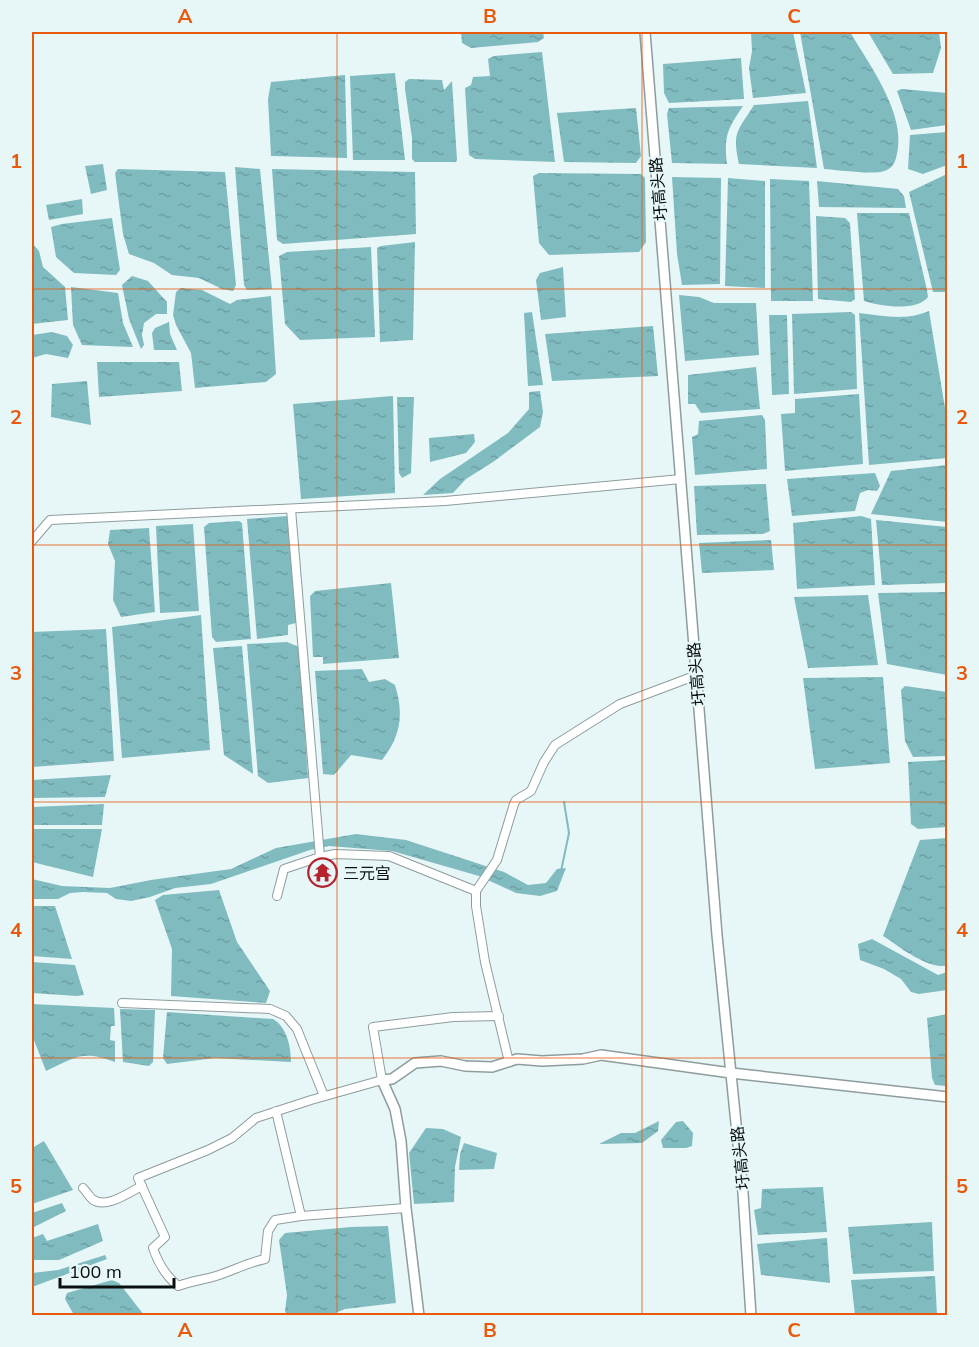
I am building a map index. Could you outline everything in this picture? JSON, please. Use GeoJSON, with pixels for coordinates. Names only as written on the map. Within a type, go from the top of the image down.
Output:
{"type":"FeatureCollection","features":[{"type":"Feature","properties":{"kind":"street","name":"圩高头路"},"geometry":{"type":"LineString","coordinates":[[645,32],[717,935],[743,1193],[751,1316]]}},
{"type":"Feature","properties":{"kind":"street"},"geometry":{"type":"LineString","coordinates":[[32,541],[50,520],[445,501],[681,479]]}},
{"type":"Feature","properties":{"kind":"street"},"geometry":{"type":"LineString","coordinates":[[291,509],[319,854]]}},
{"type":"Feature","properties":{"kind":"street"},"geometry":{"type":"LineString","coordinates":[[509,1062],[485,962],[476,906],[476,891],[494,865],[514,804],[516,800],[531,791],[544,762],[555,745],[620,704],[697,675]]}},
{"type":"Feature","properties":{"kind":"street"},"geometry":{"type":"LineString","coordinates":[[277,896],[284,869],[319,854],[389,856],[476,891]]}},
{"type":"Feature","properties":{"kind":"street"},"geometry":{"type":"LineString","coordinates":[[122,1004],[270,1009],[286,1016],[297,1029],[324,1096]]}},
{"type":"Feature","properties":{"kind":"street"},"geometry":{"type":"LineString","coordinates":[[419,1316],[406,1208],[401,1141],[395,1108],[382,1080],[373,1027],[453,1017],[499,1016]]}},
{"type":"Feature","properties":{"kind":"street"},"geometry":{"type":"LineString","coordinates":[[406,1208],[275,1220],[268,1231],[266,1259],[245,1264],[215,1277],[178,1286],[170,1279],[157,1260],[153,1248],[165,1237],[138,1178],[232,1138],[256,1118],[324,1096],[392,1078],[415,1063],[441,1061],[465,1066],[492,1067],[518,1059],[542,1061],[583,1059],[601,1055],[731,1073],[948,1097]]}},
{"type":"Feature","properties":{"kind":"street"},"geometry":{"type":"LineString","coordinates":[[276,1112],[301,1216]]}},
{"type":"Feature","properties":{"kind":"street"},"geometry":{"type":"LineString","coordinates":[[83,1188],[93,1200],[102,1203],[142,1186]]}},
{"type":"Feature","properties":{"kind":"water"},"geometry":{"type":"Polygon","coordinates":[[[461,32],[543,32],[544,38],[538,42],[471,48],[462,43],[461,32]]]}},
{"type":"Feature","properties":{"kind":"water"},"geometry":{"type":"Polygon","coordinates":[[[751,32],[793,32],[806,93],[753,98],[749,68],[752,51],[751,32]]]}},
{"type":"Feature","properties":{"kind":"water"},"geometry":{"type":"Polygon","coordinates":[[[800,32],[850,32],[885,92],[897,126],[899,142],[895,160],[889,169],[873,173],[824,169],[800,32]]]}},
{"type":"Feature","properties":{"kind":"water"},"geometry":{"type":"Polygon","coordinates":[[[868,32],[939,32],[941,48],[933,73],[893,74],[868,32]]]}},
{"type":"Feature","properties":{"kind":"water"},"geometry":{"type":"Polygon","coordinates":[[[542,52],[555,162],[475,159],[469,155],[465,88],[471,85],[473,77],[490,76],[488,59],[494,56],[542,52]]]}},
{"type":"Feature","properties":{"kind":"water"},"geometry":{"type":"Polygon","coordinates":[[[741,58],[744,99],[669,103],[664,93],[663,64],[741,58]]]}},
{"type":"Feature","properties":{"kind":"water"},"geometry":{"type":"Polygon","coordinates":[[[395,73],[405,160],[353,160],[350,76],[395,73]]]}},
{"type":"Feature","properties":{"kind":"water"},"geometry":{"type":"Polygon","coordinates":[[[345,75],[347,158],[271,156],[268,99],[271,82],[345,75]]]}},
{"type":"Feature","properties":{"kind":"water"},"geometry":{"type":"Polygon","coordinates":[[[409,79],[442,80],[444,90],[452,81],[456,162],[415,162],[412,159],[412,138],[405,89],[405,82],[409,79]]]}},
{"type":"Feature","properties":{"kind":"water"},"geometry":{"type":"Polygon","coordinates":[[[902,89],[947,93],[947,125],[911,130],[897,91],[902,89]]]}},
{"type":"Feature","properties":{"kind":"water"},"geometry":{"type":"Polygon","coordinates":[[[808,101],[817,168],[739,164],[736,138],[754,105],[808,101]]]}},
{"type":"Feature","properties":{"kind":"water"},"geometry":{"type":"Polygon","coordinates":[[[743,106],[728,133],[727,164],[672,163],[667,114],[669,108],[743,106]]]}},
{"type":"Feature","properties":{"kind":"water"},"geometry":{"type":"Polygon","coordinates":[[[636,108],[641,156],[636,163],[564,162],[557,113],[636,108]]]}},
{"type":"Feature","properties":{"kind":"water"},"geometry":{"type":"Polygon","coordinates":[[[947,132],[947,165],[923,174],[908,169],[910,135],[947,132]]]}},
{"type":"Feature","properties":{"kind":"water"},"geometry":{"type":"Polygon","coordinates":[[[103,164],[107,190],[91,194],[85,166],[103,164]]]}},
{"type":"Feature","properties":{"kind":"water"},"geometry":{"type":"Polygon","coordinates":[[[235,167],[260,169],[272,289],[247,290],[244,285],[235,167]]]}},
{"type":"Feature","properties":{"kind":"water"},"geometry":{"type":"Polygon","coordinates":[[[118,169],[225,172],[236,285],[233,291],[222,289],[199,278],[172,275],[154,263],[129,254],[123,234],[115,173],[118,169]]]}},
{"type":"Feature","properties":{"kind":"water"},"geometry":{"type":"Polygon","coordinates":[[[272,169],[415,172],[416,234],[283,244],[277,240],[272,169]]]}},
{"type":"Feature","properties":{"kind":"water"},"geometry":{"type":"Polygon","coordinates":[[[539,173],[641,174],[645,178],[646,242],[639,252],[549,255],[539,243],[533,176],[539,173]]]}},
{"type":"Feature","properties":{"kind":"water"},"geometry":{"type":"Polygon","coordinates":[[[947,174],[947,292],[933,292],[909,192],[947,174]]]}},
{"type":"Feature","properties":{"kind":"water"},"geometry":{"type":"Polygon","coordinates":[[[672,177],[721,178],[720,284],[682,285],[677,254],[672,177]]]}},
{"type":"Feature","properties":{"kind":"water"},"geometry":{"type":"Polygon","coordinates":[[[728,178],[765,181],[765,288],[725,286],[728,178]]]}},
{"type":"Feature","properties":{"kind":"water"},"geometry":{"type":"Polygon","coordinates":[[[770,179],[809,181],[813,301],[771,301],[770,179]]]}},
{"type":"Feature","properties":{"kind":"water"},"geometry":{"type":"Polygon","coordinates":[[[817,181],[898,189],[904,196],[906,208],[819,207],[817,181]]]}},
{"type":"Feature","properties":{"kind":"water"},"geometry":{"type":"Polygon","coordinates":[[[82,199],[83,214],[49,220],[46,205],[82,199]]]}},
{"type":"Feature","properties":{"kind":"water"},"geometry":{"type":"Polygon","coordinates":[[[857,213],[909,213],[927,290],[928,297],[922,302],[915,305],[897,306],[864,301],[857,213]]]}},
{"type":"Feature","properties":{"kind":"water"},"geometry":{"type":"Polygon","coordinates":[[[816,216],[845,218],[850,223],[855,299],[851,302],[818,299],[816,216]]]}},
{"type":"Feature","properties":{"kind":"water"},"geometry":{"type":"Polygon","coordinates":[[[112,218],[120,270],[116,275],[74,273],[56,257],[51,227],[112,218]]]}},
{"type":"Feature","properties":{"kind":"water"},"geometry":{"type":"Polygon","coordinates":[[[415,242],[413,340],[380,342],[377,248],[415,242]]]}},
{"type":"Feature","properties":{"kind":"water"},"geometry":{"type":"Polygon","coordinates":[[[32,243],[39,251],[43,267],[65,287],[68,320],[32,324],[32,243]]]}},
{"type":"Feature","properties":{"kind":"water"},"geometry":{"type":"Polygon","coordinates":[[[371,247],[375,337],[300,340],[285,324],[279,256],[287,252],[371,247]]]}},
{"type":"Feature","properties":{"kind":"water"},"geometry":{"type":"Polygon","coordinates":[[[563,267],[566,317],[541,320],[536,280],[540,273],[563,267]]]}},
{"type":"Feature","properties":{"kind":"water"},"geometry":{"type":"Polygon","coordinates":[[[132,276],[148,281],[167,302],[167,314],[156,314],[144,323],[142,335],[144,345],[141,349],[129,319],[122,285],[132,276]]]}},
{"type":"Feature","properties":{"kind":"water"},"geometry":{"type":"Polygon","coordinates":[[[71,287],[118,293],[123,323],[133,347],[82,345],[73,325],[71,287]]]}},
{"type":"Feature","properties":{"kind":"water"},"geometry":{"type":"Polygon","coordinates":[[[181,288],[202,290],[230,304],[237,300],[271,296],[276,374],[266,382],[195,388],[191,353],[173,315],[176,292],[181,288]]]}},
{"type":"Feature","properties":{"kind":"water"},"geometry":{"type":"Polygon","coordinates":[[[679,295],[699,297],[714,303],[756,303],[759,355],[685,361],[679,295]]]}},
{"type":"Feature","properties":{"kind":"water"},"geometry":{"type":"Polygon","coordinates":[[[929,311],[947,420],[947,458],[869,465],[859,313],[903,317],[929,311]]]}},
{"type":"Feature","properties":{"kind":"water"},"geometry":{"type":"Polygon","coordinates":[[[532,312],[543,385],[528,386],[524,313],[532,312]]]}},
{"type":"Feature","properties":{"kind":"water"},"geometry":{"type":"Polygon","coordinates":[[[851,312],[855,315],[857,389],[794,394],[792,314],[851,312]]]}},
{"type":"Feature","properties":{"kind":"water"},"geometry":{"type":"Polygon","coordinates":[[[769,315],[787,315],[789,394],[772,395],[769,315]]]}},
{"type":"Feature","properties":{"kind":"water"},"geometry":{"type":"Polygon","coordinates":[[[169,322],[170,334],[177,350],[154,350],[152,333],[155,328],[169,322]]]}},
{"type":"Feature","properties":{"kind":"water"},"geometry":{"type":"Polygon","coordinates":[[[653,326],[658,376],[552,381],[545,334],[653,326]]]}},
{"type":"Feature","properties":{"kind":"water"},"geometry":{"type":"Polygon","coordinates":[[[52,332],[67,336],[73,345],[68,358],[46,354],[32,358],[32,335],[52,332]]]}},
{"type":"Feature","properties":{"kind":"water"},"geometry":{"type":"Polygon","coordinates":[[[97,362],[179,362],[182,391],[99,397],[97,362]]]}},
{"type":"Feature","properties":{"kind":"water"},"geometry":{"type":"Polygon","coordinates":[[[756,367],[760,409],[701,413],[695,404],[688,404],[688,375],[756,367]]]}},
{"type":"Feature","properties":{"kind":"water"},"geometry":{"type":"Polygon","coordinates":[[[87,381],[91,425],[51,417],[52,384],[87,381]]]}},
{"type":"Feature","properties":{"kind":"water"},"geometry":{"type":"Polygon","coordinates":[[[540,391],[543,412],[540,427],[466,479],[453,493],[423,495],[440,479],[508,433],[529,409],[529,392],[540,391]]]}},
{"type":"Feature","properties":{"kind":"water"},"geometry":{"type":"Polygon","coordinates":[[[859,394],[863,464],[785,471],[781,414],[795,413],[795,399],[859,394]]]}},
{"type":"Feature","properties":{"kind":"water"},"geometry":{"type":"Polygon","coordinates":[[[393,396],[395,493],[301,499],[293,404],[393,396]]]}},
{"type":"Feature","properties":{"kind":"water"},"geometry":{"type":"Polygon","coordinates":[[[397,397],[414,397],[411,473],[402,478],[399,473],[397,397]]]}},
{"type":"Feature","properties":{"kind":"water"},"geometry":{"type":"Polygon","coordinates":[[[762,415],[765,420],[767,469],[695,475],[692,437],[698,434],[699,421],[762,415]]]}},
{"type":"Feature","properties":{"kind":"water"},"geometry":{"type":"Polygon","coordinates":[[[474,434],[475,442],[466,453],[430,462],[429,438],[474,434]]]}},
{"type":"Feature","properties":{"kind":"water"},"geometry":{"type":"Polygon","coordinates":[[[947,465],[947,522],[871,514],[891,471],[947,465]]]}},
{"type":"Feature","properties":{"kind":"water"},"geometry":{"type":"Polygon","coordinates":[[[875,473],[880,486],[877,491],[868,490],[860,493],[855,511],[792,516],[787,479],[875,473]]]}},
{"type":"Feature","properties":{"kind":"water"},"geometry":{"type":"Polygon","coordinates":[[[766,484],[770,531],[763,534],[697,535],[694,486],[766,484]]]}},
{"type":"Feature","properties":{"kind":"water"},"geometry":{"type":"Polygon","coordinates":[[[287,516],[296,623],[288,625],[288,635],[257,639],[247,519],[287,516]]]}},
{"type":"Feature","properties":{"kind":"water"},"geometry":{"type":"Polygon","coordinates":[[[861,516],[871,519],[875,585],[797,589],[793,523],[861,516]]]}},
{"type":"Feature","properties":{"kind":"water"},"geometry":{"type":"Polygon","coordinates":[[[876,520],[947,527],[947,583],[882,585],[876,520]]]}},
{"type":"Feature","properties":{"kind":"water"},"geometry":{"type":"Polygon","coordinates":[[[239,521],[242,523],[251,639],[216,642],[212,637],[204,527],[209,523],[239,521]]]}},
{"type":"Feature","properties":{"kind":"water"},"geometry":{"type":"Polygon","coordinates":[[[193,524],[199,611],[160,613],[156,526],[193,524]]]}},
{"type":"Feature","properties":{"kind":"water"},"geometry":{"type":"Polygon","coordinates":[[[149,528],[155,612],[121,617],[113,600],[115,561],[108,544],[110,530],[149,528]]]}},
{"type":"Feature","properties":{"kind":"water"},"geometry":{"type":"Polygon","coordinates":[[[771,540],[774,570],[702,573],[699,543],[771,540]]]}},
{"type":"Feature","properties":{"kind":"water"},"geometry":{"type":"Polygon","coordinates":[[[391,583],[399,658],[323,664],[323,657],[313,657],[310,596],[315,591],[391,583]]]}},
{"type":"Feature","properties":{"kind":"water"},"geometry":{"type":"Polygon","coordinates":[[[947,592],[947,675],[887,664],[878,593],[947,592]]]}},
{"type":"Feature","properties":{"kind":"water"},"geometry":{"type":"Polygon","coordinates":[[[868,595],[878,665],[808,668],[794,597],[868,595]]]}},
{"type":"Feature","properties":{"kind":"water"},"geometry":{"type":"Polygon","coordinates":[[[201,615],[210,750],[122,758],[112,627],[201,615]]]}},
{"type":"Feature","properties":{"kind":"water"},"geometry":{"type":"Polygon","coordinates":[[[106,629],[114,761],[32,767],[32,632],[106,629]]]}},
{"type":"Feature","properties":{"kind":"water"},"geometry":{"type":"Polygon","coordinates":[[[287,642],[299,647],[308,778],[268,783],[258,776],[247,644],[287,642]]]}},
{"type":"Feature","properties":{"kind":"water"},"geometry":{"type":"Polygon","coordinates":[[[242,646],[253,774],[224,755],[213,648],[242,646]]]}},
{"type":"Feature","properties":{"kind":"water"},"geometry":{"type":"Polygon","coordinates":[[[362,669],[369,682],[385,679],[395,685],[400,715],[397,733],[382,760],[351,755],[334,775],[323,774],[315,671],[362,669]]]}},
{"type":"Feature","properties":{"kind":"water"},"geometry":{"type":"Polygon","coordinates":[[[883,677],[890,763],[815,769],[803,678],[883,677]]]}},
{"type":"Feature","properties":{"kind":"water"},"geometry":{"type":"Polygon","coordinates":[[[905,686],[947,692],[947,756],[913,757],[905,741],[901,690],[905,686]]]}},
{"type":"Feature","properties":{"kind":"water"},"geometry":{"type":"Polygon","coordinates":[[[947,760],[947,827],[918,829],[911,824],[908,762],[947,760]]]}},
{"type":"Feature","properties":{"kind":"water"},"geometry":{"type":"Polygon","coordinates":[[[111,775],[105,797],[32,798],[32,780],[111,775]]]}},
{"type":"Feature","properties":{"kind":"water"},"geometry":{"type":"Polygon","coordinates":[[[104,804],[102,825],[32,825],[32,807],[104,804]]]}},
{"type":"Feature","properties":{"kind":"water"},"geometry":{"type":"Polygon","coordinates":[[[32,829],[102,829],[93,877],[32,862],[32,829]]]}},
{"type":"Feature","properties":{"kind":"water"},"geometry":{"type":"Polygon","coordinates":[[[356,834],[406,840],[504,872],[528,885],[546,883],[557,869],[566,868],[557,891],[540,896],[516,893],[479,876],[392,851],[329,846],[310,850],[211,884],[175,888],[131,901],[116,899],[107,893],[83,892],[70,893],[58,899],[32,899],[32,879],[62,886],[110,888],[231,869],[276,848],[356,834]]]}},
{"type":"Feature","properties":{"kind":"water"},"geometry":{"type":"Polygon","coordinates":[[[947,838],[948,965],[940,966],[914,957],[883,936],[920,840],[947,838]]]}},
{"type":"Feature","properties":{"kind":"water"},"geometry":{"type":"Polygon","coordinates":[[[219,890],[237,942],[270,991],[266,1003],[171,996],[172,949],[155,900],[163,895],[219,890]]]}},
{"type":"Feature","properties":{"kind":"water"},"geometry":{"type":"Polygon","coordinates":[[[32,906],[55,906],[72,959],[32,956],[32,906]]]}},
{"type":"Feature","properties":{"kind":"water"},"geometry":{"type":"Polygon","coordinates":[[[872,939],[938,975],[947,972],[947,990],[919,994],[911,992],[901,979],[884,969],[860,960],[858,944],[872,939]]]}},
{"type":"Feature","properties":{"kind":"water"},"geometry":{"type":"Polygon","coordinates":[[[32,962],[75,965],[84,995],[32,993],[32,962]]]}},
{"type":"Feature","properties":{"kind":"water"},"geometry":{"type":"Polygon","coordinates":[[[32,1004],[114,1008],[115,1026],[111,1026],[110,1040],[115,1041],[115,1062],[95,1056],[79,1057],[46,1071],[32,1035],[32,1004]]]}},
{"type":"Feature","properties":{"kind":"water"},"geometry":{"type":"Polygon","coordinates":[[[120,1009],[155,1010],[153,1062],[149,1066],[123,1062],[120,1009]]]}},
{"type":"Feature","properties":{"kind":"water"},"geometry":{"type":"Polygon","coordinates":[[[167,1012],[273,1019],[282,1027],[287,1038],[291,1062],[215,1058],[167,1064],[163,1058],[167,1012]]]}},
{"type":"Feature","properties":{"kind":"water"},"geometry":{"type":"Polygon","coordinates":[[[947,1014],[947,1086],[935,1085],[932,1078],[927,1018],[947,1014]]]}},
{"type":"Feature","properties":{"kind":"water"},"geometry":{"type":"Polygon","coordinates":[[[659,1121],[658,1131],[642,1143],[599,1144],[621,1133],[635,1133],[659,1121]]]}},
{"type":"Feature","properties":{"kind":"water"},"geometry":{"type":"Polygon","coordinates":[[[683,1121],[693,1133],[692,1146],[663,1148],[661,1140],[676,1122],[683,1121]]]}},
{"type":"Feature","properties":{"kind":"water"},"geometry":{"type":"Polygon","coordinates":[[[426,1128],[443,1129],[461,1137],[455,1167],[454,1202],[414,1204],[409,1153],[426,1128]]]}},
{"type":"Feature","properties":{"kind":"water"},"geometry":{"type":"Polygon","coordinates":[[[44,1141],[73,1190],[32,1204],[32,1148],[44,1141]]]}},
{"type":"Feature","properties":{"kind":"water"},"geometry":{"type":"Polygon","coordinates":[[[464,1143],[497,1153],[494,1169],[459,1170],[460,1154],[464,1143]]]}},
{"type":"Feature","properties":{"kind":"water"},"geometry":{"type":"Polygon","coordinates":[[[823,1187],[827,1232],[758,1235],[754,1210],[761,1208],[762,1189],[823,1187]]]}},
{"type":"Feature","properties":{"kind":"water"},"geometry":{"type":"Polygon","coordinates":[[[62,1203],[66,1211],[32,1228],[32,1213],[62,1203]]]}},
{"type":"Feature","properties":{"kind":"water"},"geometry":{"type":"Polygon","coordinates":[[[932,1222],[934,1271],[853,1274],[848,1227],[932,1222]]]}},
{"type":"Feature","properties":{"kind":"water"},"geometry":{"type":"Polygon","coordinates":[[[98,1224],[103,1241],[59,1260],[34,1260],[32,1238],[43,1234],[47,1241],[98,1224]]]}},
{"type":"Feature","properties":{"kind":"water"},"geometry":{"type":"Polygon","coordinates":[[[388,1226],[396,1303],[345,1309],[330,1315],[287,1315],[285,1311],[287,1295],[279,1240],[285,1233],[388,1226]]]}},
{"type":"Feature","properties":{"kind":"water"},"geometry":{"type":"Polygon","coordinates":[[[827,1238],[830,1283],[761,1275],[757,1244],[827,1238]]]}},
{"type":"Feature","properties":{"kind":"water"},"geometry":{"type":"Polygon","coordinates":[[[105,1255],[107,1259],[32,1287],[32,1273],[58,1270],[105,1255]]]}},
{"type":"Feature","properties":{"kind":"water"},"geometry":{"type":"Polygon","coordinates":[[[935,1276],[937,1315],[855,1315],[851,1280],[935,1276]]]}},
{"type":"Feature","properties":{"kind":"water"},"geometry":{"type":"Polygon","coordinates":[[[112,1280],[119,1283],[144,1315],[74,1315],[65,1299],[67,1293],[112,1280]]]}},
{"type":"Feature","properties":{"kind":"waterway"},"geometry":{"type":"LineString","coordinates":[[561,871],[569,833],[564,802]]}},
{"type":"Feature","properties":{"kind":"place","name":"三元宫"},"geometry":{"type":"Point","coordinates":[322,873]}}]}
